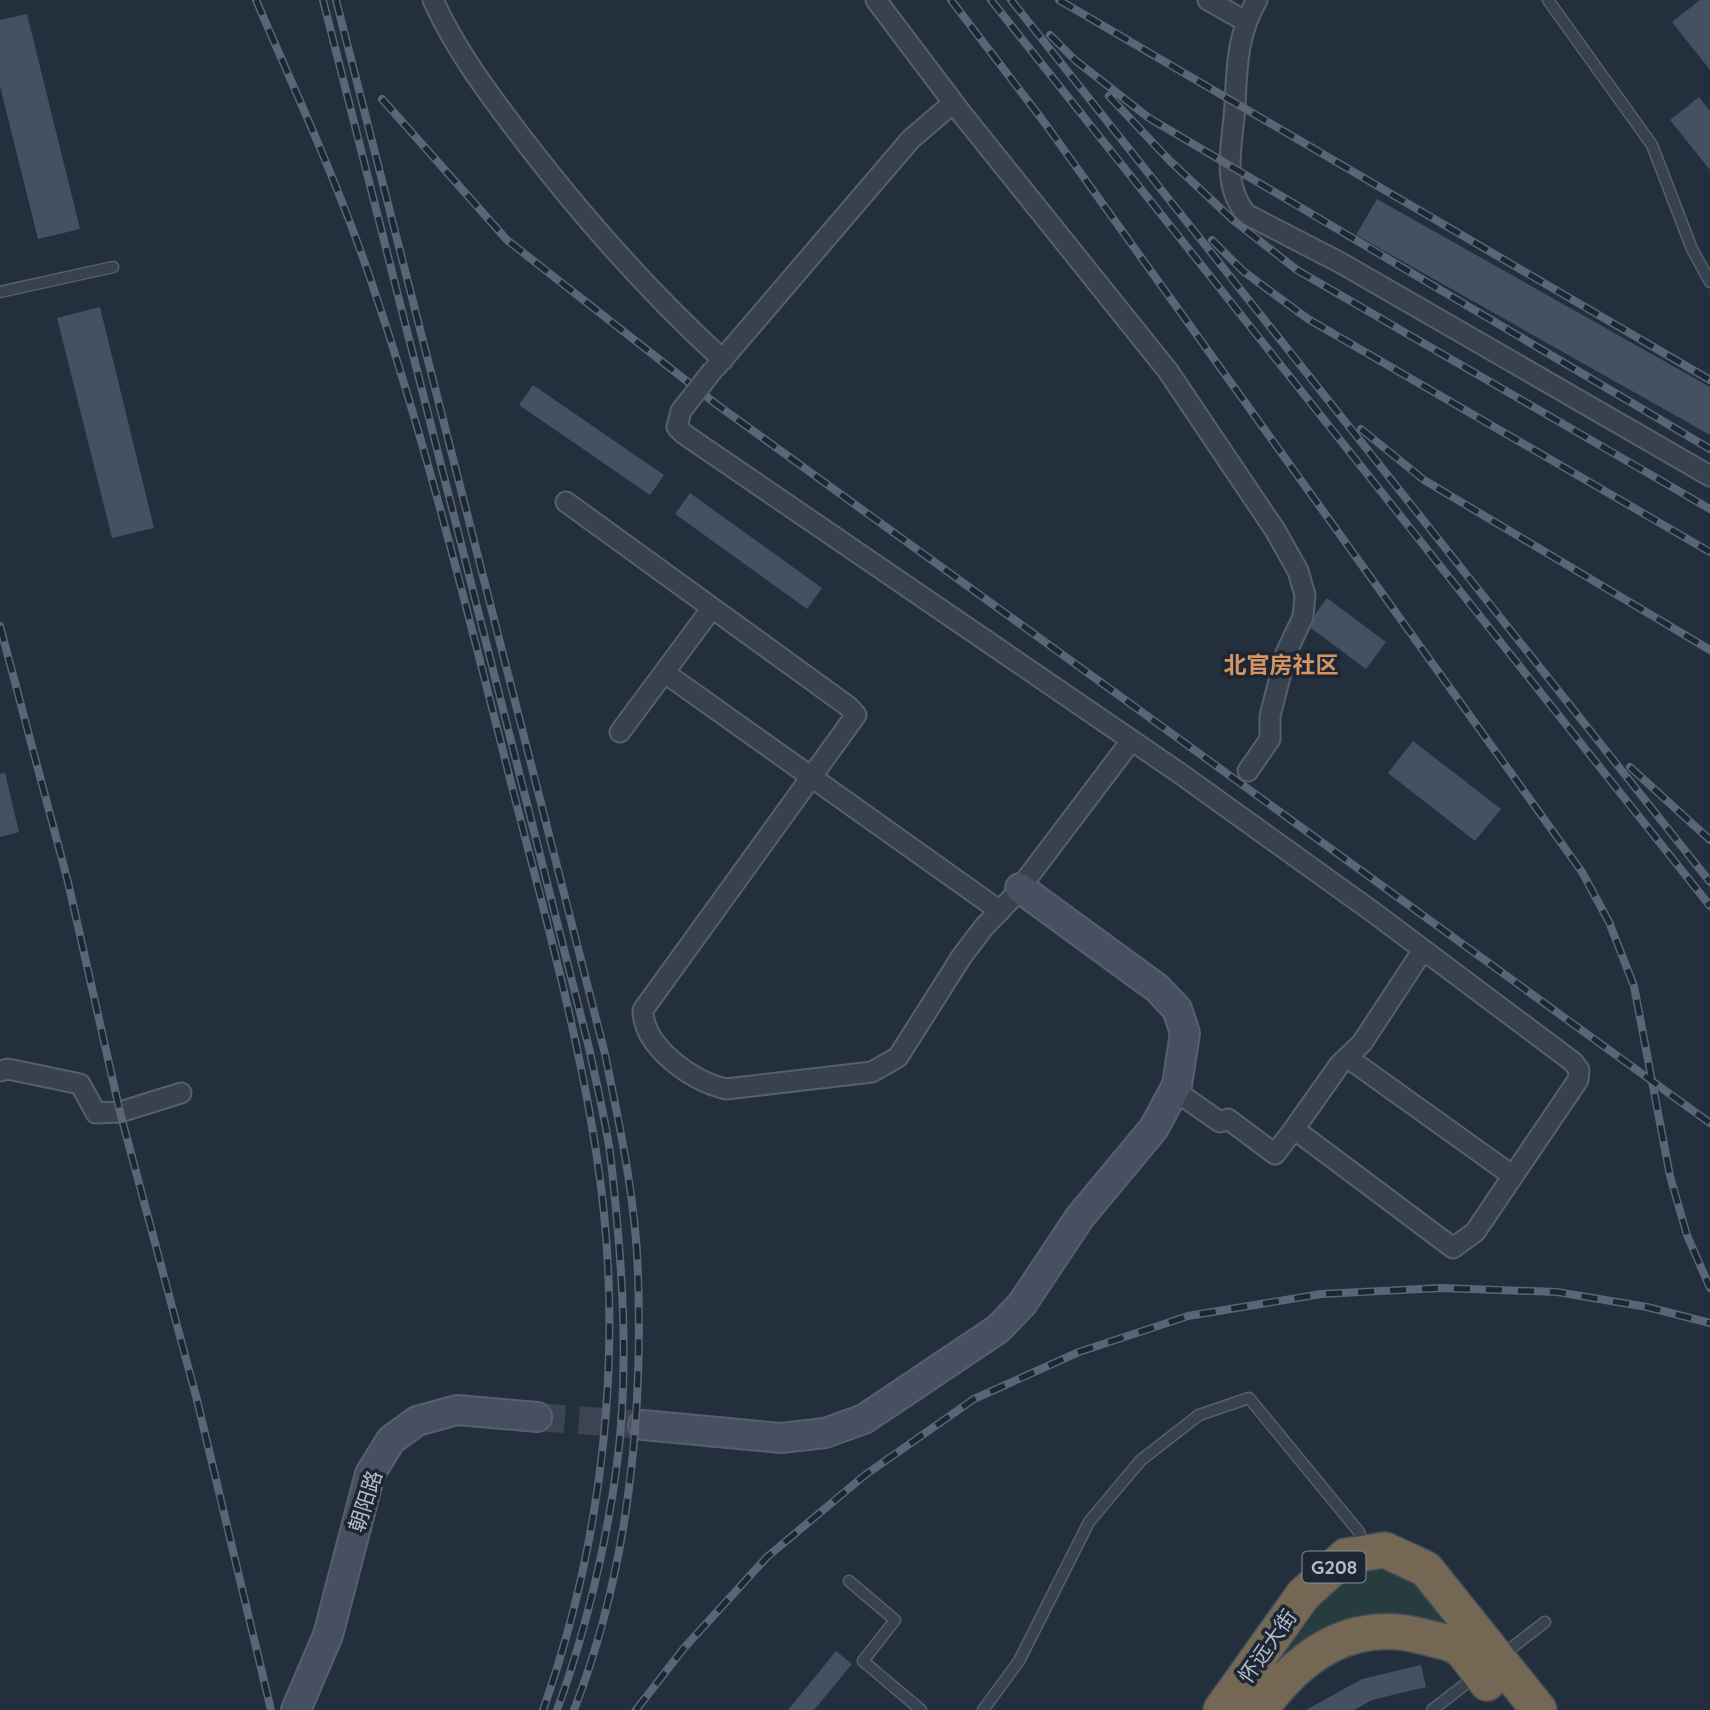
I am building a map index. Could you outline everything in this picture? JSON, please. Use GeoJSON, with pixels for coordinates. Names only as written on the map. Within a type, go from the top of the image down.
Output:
{"type":"FeatureCollection","features":[{"type":"Feature","properties":{"kind":"highway","name":"怀远大街"},"geometry":{"type":"LineString","coordinates":[[1221,1710],[1303,1595],[1346,1556],[1385,1550],[1426,1569],[1478,1653]]}},
{"type":"Feature","properties":{"kind":"highway","name":"怀远大街"},"geometry":{"type":"LineString","coordinates":[[1260,1710],[1280,1683],[1317,1650],[1369,1632],[1415,1635],[1478,1653]]}},
{"type":"Feature","properties":{"kind":"highway","name":"G208"},"geometry":{"type":"LineString","coordinates":[[1478,1653],[1508,1710]]}},
{"type":"Feature","properties":{"kind":"highway","name":"G208"},"geometry":{"type":"LineString","coordinates":[[1478,1653],[1539,1710]]}},
{"type":"Feature","properties":{"kind":"street"},"geometry":{"type":"LineString","coordinates":[[433,0],[458,51],[582,216],[718,365]]}},
{"type":"Feature","properties":{"kind":"street"},"geometry":{"type":"LineString","coordinates":[[876,0],[953,103],[1168,371],[1268,519],[1298,571],[1305,595],[1303,617],[1286,653],[1270,716],[1270,739],[1248,771]]}},
{"type":"Feature","properties":{"kind":"street"},"geometry":{"type":"LineString","coordinates":[[1208,0],[1245,21]]}},
{"type":"Feature","properties":{"kind":"street"},"geometry":{"type":"LineString","coordinates":[[1257,0],[1245,21],[1234,69],[1235,104],[1229,167],[1237,203],[1246,214],[1341,263],[1710,476]]}},
{"type":"Feature","properties":{"kind":"street"},"geometry":{"type":"LineString","coordinates":[[953,103],[911,139],[718,365],[681,411],[677,427],[1132,741],[1423,950],[1573,1062],[1579,1070],[1578,1080],[1475,1232],[1453,1248],[1294,1129]]}},
{"type":"Feature","properties":{"kind":"street"},"geometry":{"type":"LineString","coordinates":[[566,502],[849,707],[856,715],[643,1010],[643,1023],[658,1045],[681,1069],[705,1084],[726,1089],[872,1072],[898,1057],[962,956],[1020,888],[1132,741]]}},
{"type":"Feature","properties":{"kind":"street"},"geometry":{"type":"LineString","coordinates":[[620,732],[712,608]]}},
{"type":"Feature","properties":{"kind":"street"},"geometry":{"type":"LineString","coordinates":[[665,673],[1000,911]]}},
{"type":"Feature","properties":{"kind":"street"},"geometry":{"type":"LineString","coordinates":[[643,1425],[781,1438],[825,1433],[864,1419],[998,1329],[1022,1304],[1080,1217],[1154,1128],[1174,1090],[1185,1032],[1177,1009],[1157,988],[1020,888]]}},
{"type":"Feature","properties":{"kind":"street"},"geometry":{"type":"LineString","coordinates":[[1174,1090],[1220,1122],[1228,1119],[1275,1154],[1339,1064],[1362,1043],[1423,950]]}},
{"type":"Feature","properties":{"kind":"street"},"geometry":{"type":"LineString","coordinates":[[1348,1058],[1513,1176]]}},
{"type":"Feature","properties":{"kind":"street"},"geometry":{"type":"LineString","coordinates":[[0,1071],[8,1069],[80,1084],[96,1113],[120,1112],[181,1093]]}},
{"type":"Feature","properties":{"kind":"street","name":"朝阳路"},"geometry":{"type":"LineString","coordinates":[[296,1710],[328,1635],[370,1474],[391,1440],[417,1422],[457,1410],[537,1417]]}},
{"type":"Feature","properties":{"kind":"lane"},"geometry":{"type":"LineString","coordinates":[[1548,0],[1652,145],[1692,249],[1710,282]]}},
{"type":"Feature","properties":{"kind":"lane"},"geometry":{"type":"LineString","coordinates":[[0,292],[113,267]]}},
{"type":"Feature","properties":{"kind":"lane"},"geometry":{"type":"LineString","coordinates":[[983,1710],[1019,1661],[1089,1522],[1141,1460],[1199,1415],[1249,1398],[1359,1532],[1367,1553]]}},
{"type":"Feature","properties":{"kind":"lane"},"geometry":{"type":"LineString","coordinates":[[849,1581],[895,1620],[863,1661],[921,1710]]}},
{"type":"Feature","properties":{"kind":"lane"},"geometry":{"type":"LineString","coordinates":[[1432,1710],[1478,1653],[1545,1622]]}},
{"type":"Feature","properties":{"kind":"green space"},"geometry":{"type":"Polygon","coordinates":[[[1364,1568],[1399,1574],[1412,1580],[1433,1599],[1465,1638],[1327,1629],[1280,1655],[1327,1592],[1338,1582],[1364,1568]]]}},
{"type":"Feature","properties":{"kind":"building"},"geometry":{"type":"Polygon","coordinates":[[[1700,0],[1710,0],[1710,70],[1672,22],[1700,0]]]}},
{"type":"Feature","properties":{"kind":"building"},"geometry":{"type":"Polygon","coordinates":[[[27,14],[80,229],[38,239],[0,86],[0,20],[27,14]]]}},
{"type":"Feature","properties":{"kind":"building"},"geometry":{"type":"Polygon","coordinates":[[[1699,97],[1710,111],[1710,170],[1670,120],[1699,97]]]}},
{"type":"Feature","properties":{"kind":"building"},"geometry":{"type":"Polygon","coordinates":[[[1377,199],[1710,387],[1710,435],[1356,235],[1377,199]]]}},
{"type":"Feature","properties":{"kind":"building"},"geometry":{"type":"Polygon","coordinates":[[[100,307],[154,528],[112,538],[57,318],[100,307]]]}},
{"type":"Feature","properties":{"kind":"building"},"geometry":{"type":"Polygon","coordinates":[[[533,385],[664,475],[650,495],[519,405],[533,385]]]}},
{"type":"Feature","properties":{"kind":"building"},"geometry":{"type":"Polygon","coordinates":[[[690,493],[822,588],[807,609],[675,514],[690,493]]]}},
{"type":"Feature","properties":{"kind":"building"},"geometry":{"type":"Polygon","coordinates":[[[1327,598],[1386,642],[1366,669],[1311,628],[1316,613],[1327,598]]]}},
{"type":"Feature","properties":{"kind":"building"},"geometry":{"type":"Polygon","coordinates":[[[1413,741],[1501,809],[1475,841],[1388,773],[1413,741]]]}},
{"type":"Feature","properties":{"kind":"building"},"geometry":{"type":"Polygon","coordinates":[[[5,773],[19,832],[0,837],[0,774],[5,773]]]}},
{"type":"Feature","properties":{"kind":"building"},"geometry":{"type":"Polygon","coordinates":[[[836,1651],[852,1664],[814,1710],[788,1710],[836,1651]]]}},
{"type":"Feature","properties":{"kind":"building"},"geometry":{"type":"Polygon","coordinates":[[[1421,1665],[1426,1687],[1372,1700],[1354,1710],[1306,1710],[1362,1679],[1421,1665]]]}},
{"type":"Feature","properties":{"kind":"tunnel"},"geometry":{"type":"LineString","coordinates":[[537,1417],[643,1425]]}},
{"type":"Feature","properties":{"kind":"railway"},"geometry":{"type":"LineString","coordinates":[[256,0],[350,223],[403,379],[456,569],[543,908],[568,1007],[589,1108],[605,1227],[609,1297],[609,1367],[604,1437],[582,1576],[543,1710]]}},
{"type":"Feature","properties":{"kind":"railway"},"geometry":{"type":"LineString","coordinates":[[323,0],[590,1052],[609,1147],[622,1285],[623,1379],[619,1446],[600,1562],[580,1640],[557,1710]]}},
{"type":"Feature","properties":{"kind":"railway"},"geometry":{"type":"LineString","coordinates":[[336,0],[605,1054],[631,1192],[637,1247],[639,1330],[638,1385],[628,1496],[607,1605],[574,1710]]}},
{"type":"Feature","properties":{"kind":"railway"},"geometry":{"type":"LineString","coordinates":[[951,0],[1044,122],[1582,872],[1609,922],[1634,986],[1670,1176],[1687,1235],[1710,1288]]}},
{"type":"Feature","properties":{"kind":"railway"},"geometry":{"type":"LineString","coordinates":[[991,0],[1710,906]]}},
{"type":"Feature","properties":{"kind":"railway"},"geometry":{"type":"LineString","coordinates":[[1011,0],[1710,882]]}},
{"type":"Feature","properties":{"kind":"railway"},"geometry":{"type":"LineString","coordinates":[[1059,0],[1710,380]]}},
{"type":"Feature","properties":{"kind":"railway"},"geometry":{"type":"LineString","coordinates":[[1050,35],[1075,60],[1149,118],[1710,449]]}},
{"type":"Feature","properties":{"kind":"railway"},"geometry":{"type":"LineString","coordinates":[[1109,96],[1170,161],[1233,220],[1297,270],[1710,509]]}},
{"type":"Feature","properties":{"kind":"railway"},"geometry":{"type":"LineString","coordinates":[[382,99],[507,240],[716,404],[1710,1123]]}},
{"type":"Feature","properties":{"kind":"railway"},"geometry":{"type":"LineString","coordinates":[[1212,240],[1243,271],[1308,319],[1710,552]]}},
{"type":"Feature","properties":{"kind":"railway"},"geometry":{"type":"LineString","coordinates":[[1361,429],[1424,480],[1710,650]]}},
{"type":"Feature","properties":{"kind":"railway"},"geometry":{"type":"LineString","coordinates":[[0,626],[68,882],[120,1112],[197,1400],[271,1710]]}},
{"type":"Feature","properties":{"kind":"railway"},"geometry":{"type":"LineString","coordinates":[[1630,767],[1710,840]]}},
{"type":"Feature","properties":{"kind":"railway"},"geometry":{"type":"LineString","coordinates":[[636,1710],[684,1648],[767,1557],[865,1475],[974,1399],[1079,1352],[1188,1316],[1321,1294],[1441,1288],[1557,1292],[1647,1307],[1710,1323]]}},
{"type":"Feature","properties":{"kind":"district","name":"北官房社区"},"geometry":{"type":"Point","coordinates":[1281,664]}}]}
